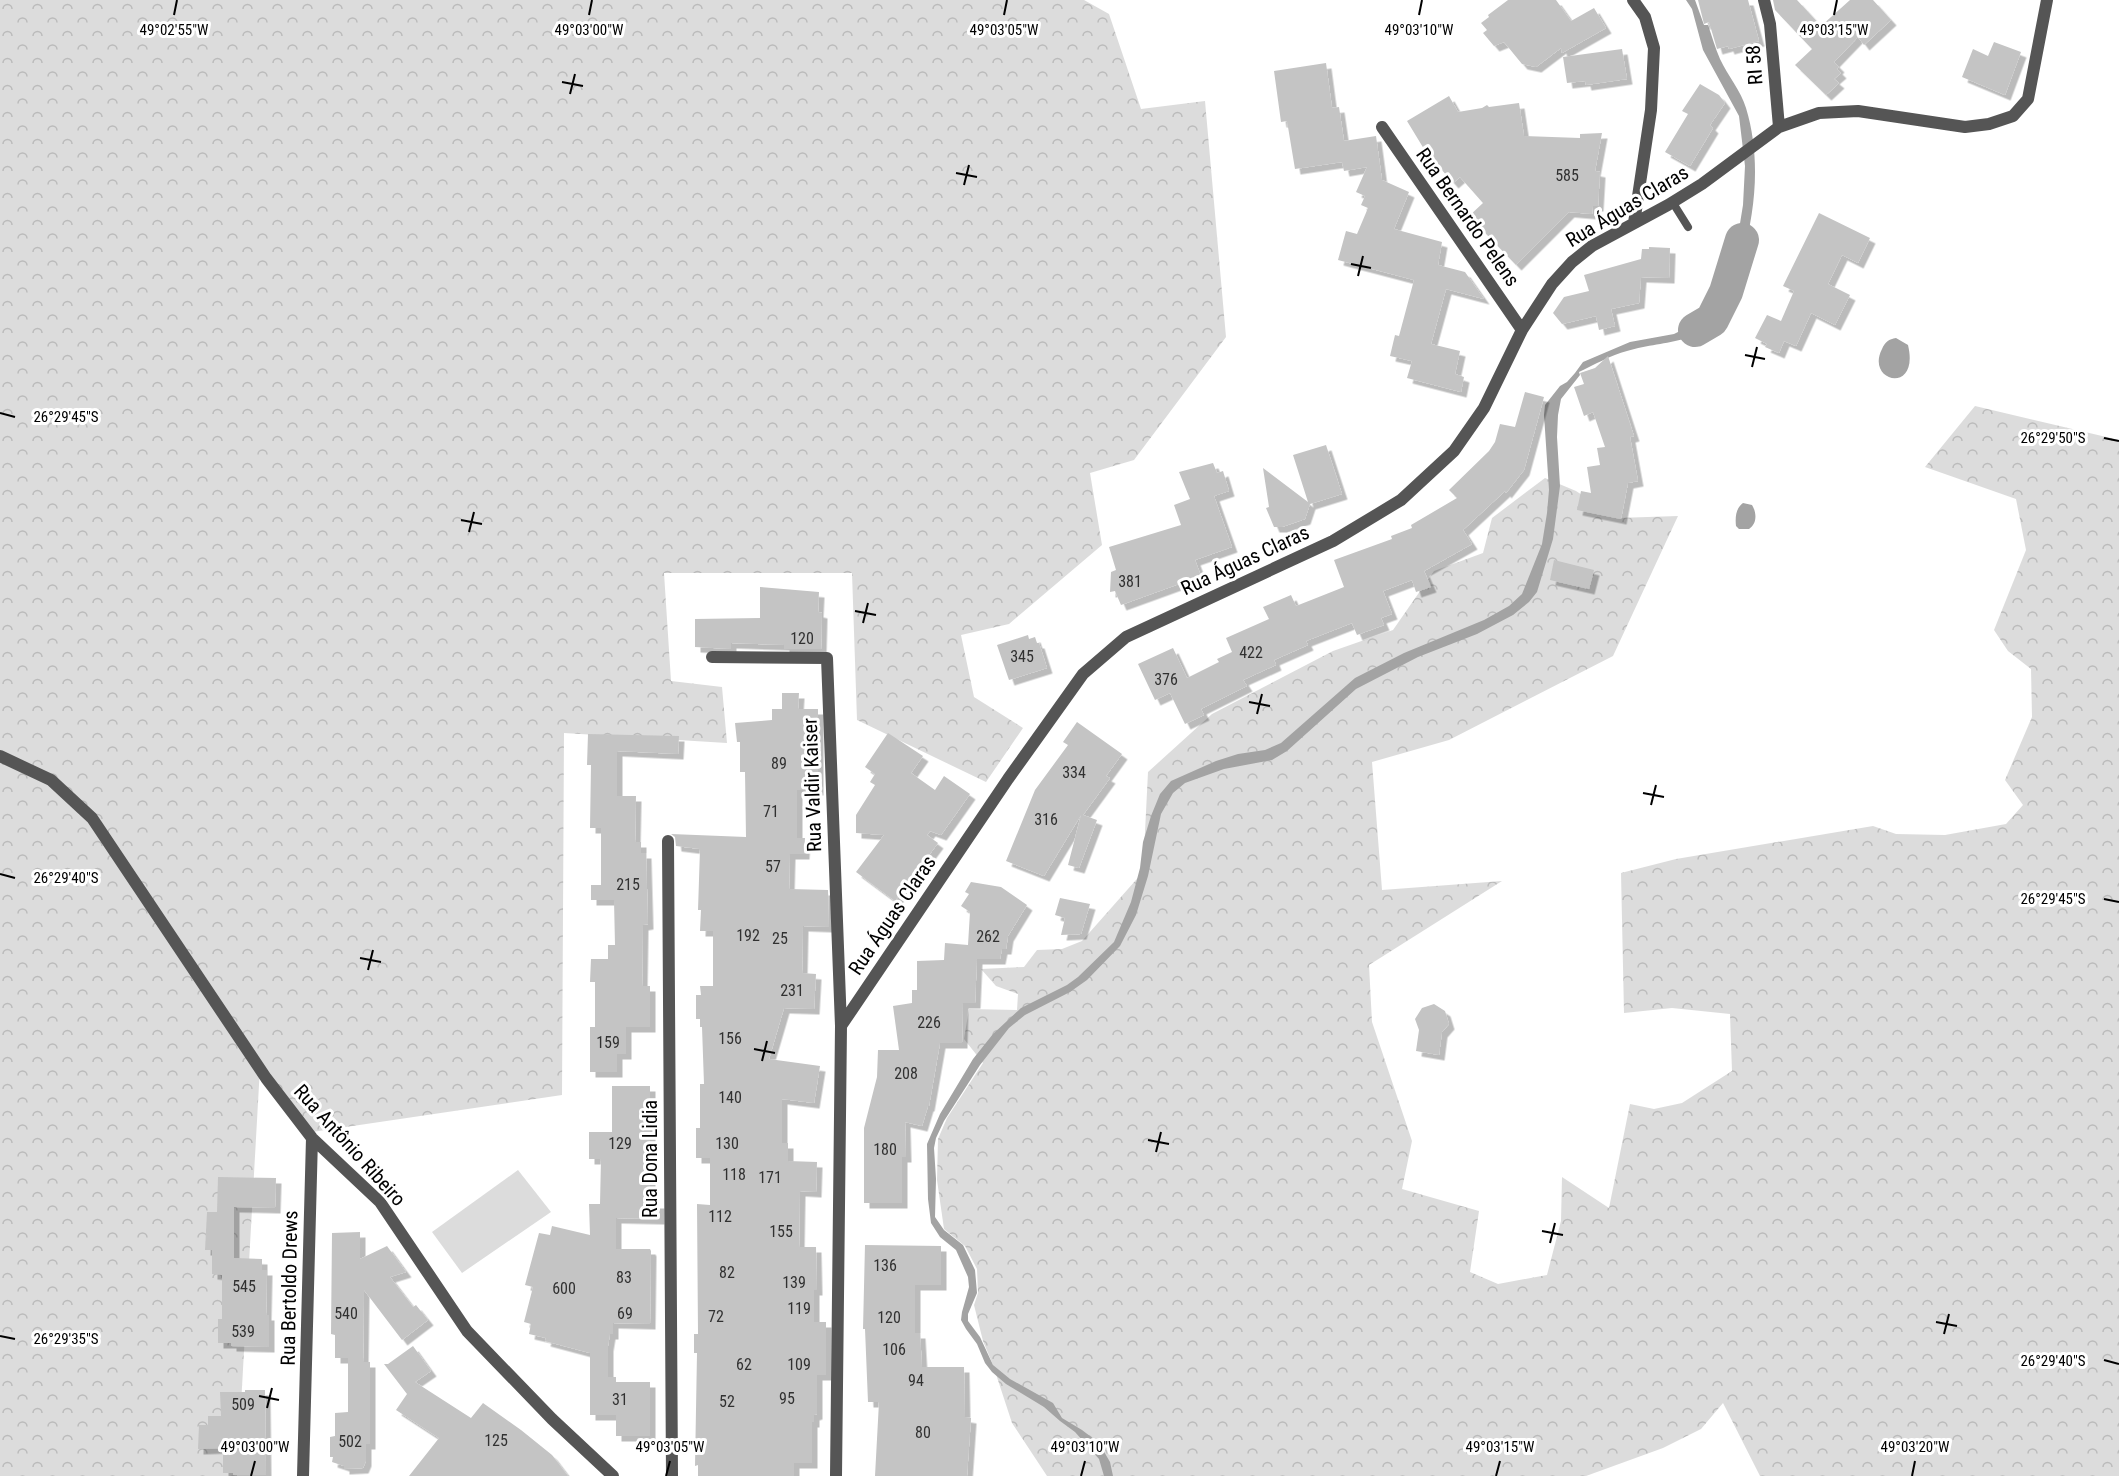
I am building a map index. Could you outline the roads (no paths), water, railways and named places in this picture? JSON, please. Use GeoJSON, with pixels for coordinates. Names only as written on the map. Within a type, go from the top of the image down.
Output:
{"type":"FeatureCollection","features":[{"type":"Feature","properties":{"kind":"street"},"geometry":{"type":"LineString","coordinates":[[1633,0],[1645,17],[1654,48],[1651,110],[1634,223]]}},
{"type":"Feature","properties":{"kind":"street","name":"RI 58"},"geometry":{"type":"LineString","coordinates":[[1764,0],[1770,24],[1779,127]]}},
{"type":"Feature","properties":{"kind":"street","name":"Rua Águas Claras"},"geometry":{"type":"LineString","coordinates":[[841,1026],[1008,779],[1083,674],[1126,637],[1333,541],[1401,500],[1454,451],[1484,408],[1522,330],[1552,284],[1572,262],[1592,246],[1672,202],[1737,159],[1779,127],[1819,113],[1849,111],[1965,127],[1989,124],[2013,116],[2028,99],[2047,0]]}},
{"type":"Feature","properties":{"kind":"street","name":"Rua Bernardo Pelens"},"geometry":{"type":"LineString","coordinates":[[1382,127],[1522,330]]}},
{"type":"Feature","properties":{"kind":"street","name":"Rua Valdir Kaiser"},"geometry":{"type":"LineString","coordinates":[[712,657],[827,658],[841,1026]]}},
{"type":"Feature","properties":{"kind":"street","name":"Rua Antônio Ribeiro"},"geometry":{"type":"LineString","coordinates":[[0,756],[51,780],[92,818],[266,1078],[312,1138],[380,1202],[467,1331],[552,1419],[613,1476]]}},
{"type":"Feature","properties":{"kind":"street","name":"Rua Dona Lidia"},"geometry":{"type":"LineString","coordinates":[[668,842],[672,1476]]}},
{"type":"Feature","properties":{"kind":"street"},"geometry":{"type":"LineString","coordinates":[[836,1476],[841,1026]]}},
{"type":"Feature","properties":{"kind":"street","name":"Rua Bertoldo Drews"},"geometry":{"type":"LineString","coordinates":[[303,1476],[312,1138]]}},
{"type":"Feature","properties":{"kind":"lane"},"geometry":{"type":"LineString","coordinates":[[1672,202],[1688,227]]}},
{"type":"Feature","properties":{"kind":"waterway"},"geometry":{"type":"LineString","coordinates":[[1695,330],[1712,320],[1726,292],[1742,240]]}}]}
